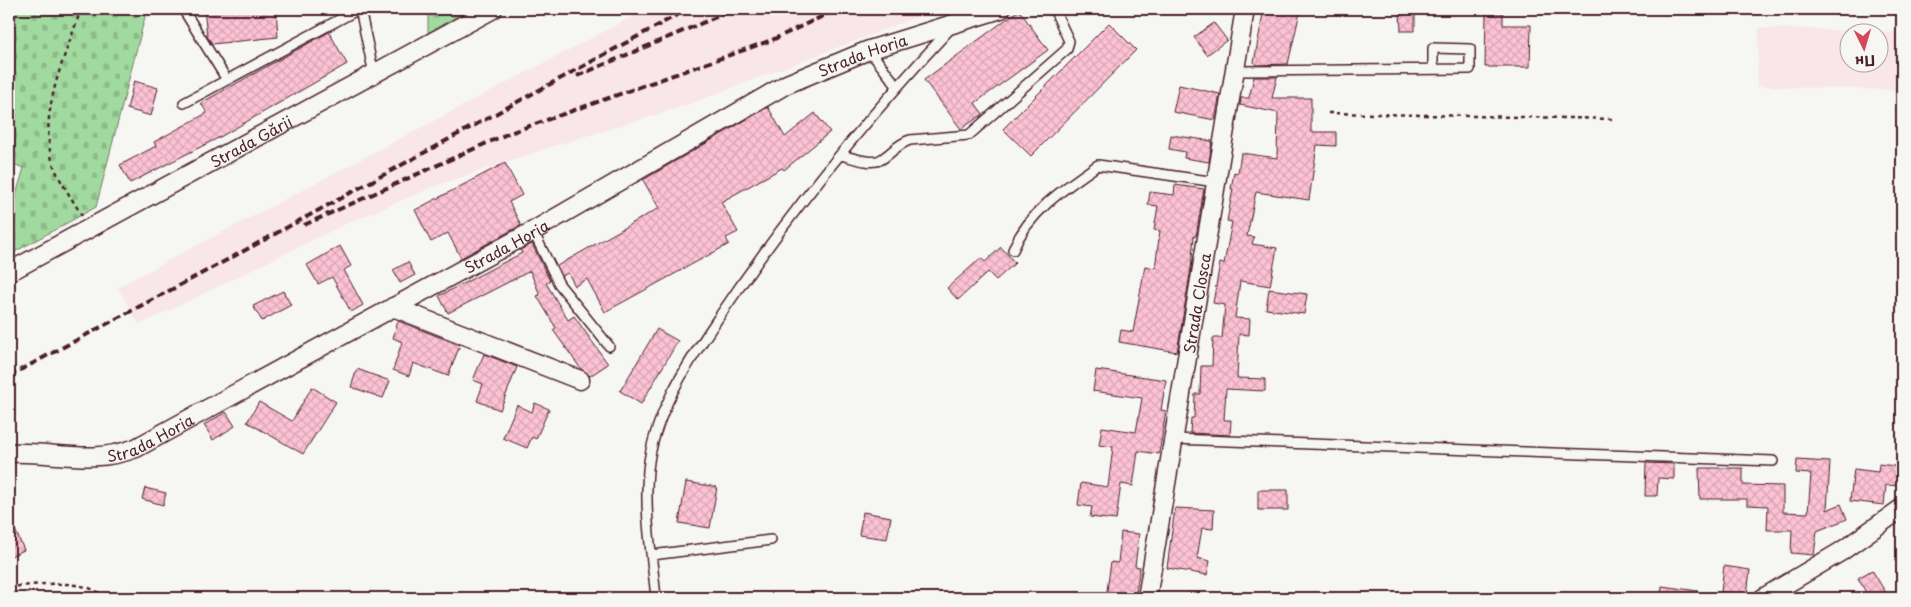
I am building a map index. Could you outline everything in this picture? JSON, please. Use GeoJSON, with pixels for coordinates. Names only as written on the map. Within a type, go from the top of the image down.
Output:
{"type":"FeatureCollection","features":[{"type":"Feature","properties":{"kind":"street","name":"Strada Gării"},"geometry":{"type":"LineString","coordinates":[[9,272],[493,9]]}},
{"type":"Feature","properties":{"kind":"street","name":"Strada Horia"},"geometry":{"type":"LineString","coordinates":[[9,453],[99,458],[136,448],[533,231],[787,84],[869,50],[1001,9]]}},
{"type":"Feature","properties":{"kind":"street","name":"Strada Cloșca"},"geometry":{"type":"LineString","coordinates":[[1147,598],[1245,9]]}},
{"type":"Feature","properties":{"kind":"street"},"geometry":{"type":"LineString","coordinates":[[392,307],[580,380]]}},
{"type":"Feature","properties":{"kind":"street"},"geometry":{"type":"LineString","coordinates":[[1763,598],[1842,551],[1902,508]]}},
{"type":"Feature","properties":{"kind":"lane"},"geometry":{"type":"LineString","coordinates":[[183,9],[227,80]]}},
{"type":"Feature","properties":{"kind":"lane"},"geometry":{"type":"LineString","coordinates":[[184,103],[360,9],[374,74]]}},
{"type":"Feature","properties":{"kind":"lane"},"geometry":{"type":"LineString","coordinates":[[841,155],[874,162],[880,160],[901,143],[910,140],[969,135],[1067,49],[1069,41],[1054,9]]}},
{"type":"Feature","properties":{"kind":"lane"},"geometry":{"type":"LineString","coordinates":[[656,598],[648,511],[648,469],[656,433],[677,384],[754,266],[897,86],[956,23]]}},
{"type":"Feature","properties":{"kind":"lane"},"geometry":{"type":"LineString","coordinates":[[1234,71],[1470,70],[1470,49],[1433,48],[1433,69]]}},
{"type":"Feature","properties":{"kind":"lane"},"geometry":{"type":"LineString","coordinates":[[869,50],[897,86]]}},
{"type":"Feature","properties":{"kind":"lane"},"geometry":{"type":"LineString","coordinates":[[1013,250],[1030,219],[1077,179],[1098,165],[1216,182]]}},
{"type":"Feature","properties":{"kind":"lane"},"geometry":{"type":"LineString","coordinates":[[533,231],[559,284],[609,346]]}},
{"type":"Feature","properties":{"kind":"lane"},"geometry":{"type":"LineString","coordinates":[[1173,439],[1773,461]]}},
{"type":"Feature","properties":{"kind":"lane"},"geometry":{"type":"LineString","coordinates":[[652,555],[771,540]]}},
{"type":"Feature","properties":{"kind":"path"},"geometry":{"type":"LineString","coordinates":[[81,9],[55,89],[48,132],[55,168],[89,228]]}},
{"type":"Feature","properties":{"kind":"path"},"geometry":{"type":"LineString","coordinates":[[1328,113],[1614,119]]}},
{"type":"Feature","properties":{"kind":"path"},"geometry":{"type":"LineString","coordinates":[[9,587],[79,586],[100,592],[104,598]]}},
{"type":"Feature","properties":{"kind":"shaded area"},"geometry":{"type":"Polygon","coordinates":[[[647,9],[938,9],[684,106],[557,145],[438,185],[341,226],[139,325],[118,287],[647,9]]]}},
{"type":"Feature","properties":{"kind":"shaded area"},"geometry":{"type":"Polygon","coordinates":[[[1759,28],[1838,30],[1838,72],[1888,72],[1888,32],[1902,32],[1902,90],[1757,86],[1759,28]]]}},
{"type":"Feature","properties":{"kind":"green space"},"geometry":{"type":"Polygon","coordinates":[[[9,9],[147,9],[96,207],[9,255],[9,218],[24,168],[9,163],[9,9]]]}},
{"type":"Feature","properties":{"kind":"green space"},"geometry":{"type":"Polygon","coordinates":[[[428,9],[474,9],[428,33],[428,9]]]}},
{"type":"Feature","properties":{"kind":"building"},"geometry":{"type":"Polygon","coordinates":[[[204,9],[276,9],[278,37],[212,44],[207,36],[204,9]]]}},
{"type":"Feature","properties":{"kind":"building"},"geometry":{"type":"Polygon","coordinates":[[[1264,9],[1300,12],[1288,64],[1256,65],[1254,62],[1264,9]]]}},
{"type":"Feature","properties":{"kind":"building"},"geometry":{"type":"Polygon","coordinates":[[[1019,10],[1048,50],[975,103],[983,114],[961,129],[924,80],[1019,10]]]}},
{"type":"Feature","properties":{"kind":"building"},"geometry":{"type":"Polygon","coordinates":[[[1400,13],[1415,13],[1415,31],[1401,31],[1400,13]]]}},
{"type":"Feature","properties":{"kind":"building"},"geometry":{"type":"Polygon","coordinates":[[[1486,13],[1503,13],[1503,25],[1531,25],[1530,67],[1485,67],[1486,13]]]}},
{"type":"Feature","properties":{"kind":"building"},"geometry":{"type":"Polygon","coordinates":[[[1109,23],[1136,50],[1031,156],[1003,129],[1109,23]]]}},
{"type":"Feature","properties":{"kind":"building"},"geometry":{"type":"Polygon","coordinates":[[[1214,23],[1227,40],[1207,55],[1194,37],[1214,23]]]}},
{"type":"Feature","properties":{"kind":"building"},"geometry":{"type":"Polygon","coordinates":[[[329,32],[347,64],[220,137],[130,183],[120,165],[156,146],[154,142],[207,113],[201,103],[329,32]]]}},
{"type":"Feature","properties":{"kind":"building"},"geometry":{"type":"Polygon","coordinates":[[[1254,77],[1277,77],[1272,98],[1311,98],[1311,132],[1336,132],[1336,146],[1317,145],[1309,200],[1256,192],[1247,236],[1254,237],[1252,244],[1277,248],[1270,286],[1240,281],[1235,318],[1250,319],[1249,335],[1239,334],[1237,378],[1265,379],[1265,391],[1226,389],[1224,420],[1231,420],[1230,435],[1190,433],[1191,418],[1194,418],[1195,394],[1200,394],[1201,366],[1212,366],[1213,338],[1222,338],[1225,305],[1213,303],[1220,263],[1224,264],[1232,222],[1227,221],[1234,172],[1238,173],[1241,153],[1277,158],[1278,113],[1240,105],[1241,98],[1249,98],[1254,77]]]}},
{"type":"Feature","properties":{"kind":"building"},"geometry":{"type":"Polygon","coordinates":[[[134,81],[158,88],[151,116],[127,109],[134,81]]]}},
{"type":"Feature","properties":{"kind":"building"},"geometry":{"type":"Polygon","coordinates":[[[1179,85],[1220,94],[1215,120],[1173,112],[1179,85]]]}},
{"type":"Feature","properties":{"kind":"building"},"geometry":{"type":"Polygon","coordinates":[[[768,107],[785,137],[815,113],[830,132],[784,170],[782,168],[721,202],[738,232],[726,238],[729,244],[605,312],[587,279],[575,286],[568,273],[562,276],[557,266],[659,208],[643,180],[768,107]]]}},
{"type":"Feature","properties":{"kind":"building"},"geometry":{"type":"Polygon","coordinates":[[[1171,135],[1212,141],[1209,162],[1184,158],[1185,152],[1169,149],[1171,135]]]}},
{"type":"Feature","properties":{"kind":"building"},"geometry":{"type":"Polygon","coordinates":[[[505,163],[522,195],[509,202],[521,225],[461,258],[448,233],[431,242],[415,210],[505,163]]]}},
{"type":"Feature","properties":{"kind":"building"},"geometry":{"type":"Polygon","coordinates":[[[1175,185],[1204,189],[1196,236],[1194,236],[1191,268],[1177,352],[1119,342],[1121,330],[1133,332],[1145,266],[1155,268],[1160,231],[1154,230],[1158,206],[1148,205],[1150,192],[1174,195],[1175,185]]]}},
{"type":"Feature","properties":{"kind":"building"},"geometry":{"type":"Polygon","coordinates":[[[532,244],[550,281],[546,283],[568,320],[574,316],[608,364],[590,376],[581,369],[553,330],[556,328],[537,296],[540,295],[530,271],[448,313],[439,296],[522,253],[520,250],[532,244]]]}},
{"type":"Feature","properties":{"kind":"building"},"geometry":{"type":"Polygon","coordinates":[[[340,246],[351,266],[344,270],[363,305],[351,312],[332,277],[318,284],[307,265],[340,246]]]}},
{"type":"Feature","properties":{"kind":"building"},"geometry":{"type":"Polygon","coordinates":[[[1001,247],[1015,263],[996,280],[988,272],[958,300],[947,288],[981,258],[985,262],[1001,247]]]}},
{"type":"Feature","properties":{"kind":"building"},"geometry":{"type":"Polygon","coordinates":[[[408,262],[415,275],[400,283],[393,270],[408,262]]]}},
{"type":"Feature","properties":{"kind":"building"},"geometry":{"type":"Polygon","coordinates":[[[1269,289],[1307,294],[1304,314],[1266,309],[1269,289]]]}},
{"type":"Feature","properties":{"kind":"building"},"geometry":{"type":"Polygon","coordinates":[[[283,291],[291,305],[262,321],[253,306],[283,291]]]}},
{"type":"Feature","properties":{"kind":"building"},"geometry":{"type":"Polygon","coordinates":[[[398,321],[460,345],[448,376],[413,363],[409,376],[393,370],[402,342],[393,338],[398,321]]]}},
{"type":"Feature","properties":{"kind":"building"},"geometry":{"type":"Polygon","coordinates":[[[657,329],[678,341],[641,404],[620,391],[657,329]]]}},
{"type":"Feature","properties":{"kind":"building"},"geometry":{"type":"Polygon","coordinates":[[[484,354],[517,367],[500,410],[477,401],[483,384],[473,380],[484,354]]]}},
{"type":"Feature","properties":{"kind":"building"},"geometry":{"type":"Polygon","coordinates":[[[357,369],[390,381],[383,398],[351,387],[357,369]]]}},
{"type":"Feature","properties":{"kind":"building"},"geometry":{"type":"Polygon","coordinates":[[[1096,370],[1166,380],[1161,410],[1166,411],[1159,454],[1138,451],[1133,486],[1121,484],[1116,520],[1090,517],[1092,507],[1078,505],[1081,483],[1108,487],[1113,447],[1099,445],[1102,427],[1136,432],[1142,398],[1093,391],[1096,370]]]}},
{"type":"Feature","properties":{"kind":"building"},"geometry":{"type":"Polygon","coordinates":[[[312,387],[336,402],[303,454],[247,422],[259,402],[292,421],[312,387]]]}},
{"type":"Feature","properties":{"kind":"building"},"geometry":{"type":"Polygon","coordinates":[[[535,403],[549,409],[536,439],[532,437],[527,448],[503,438],[517,405],[532,412],[535,403]]]}},
{"type":"Feature","properties":{"kind":"building"},"geometry":{"type":"Polygon","coordinates":[[[226,412],[235,426],[213,440],[204,425],[226,412]]]}},
{"type":"Feature","properties":{"kind":"building"},"geometry":{"type":"Polygon","coordinates":[[[1797,460],[1830,462],[1827,510],[1841,504],[1847,519],[1817,531],[1814,555],[1791,553],[1792,530],[1767,530],[1768,506],[1747,505],[1747,499],[1700,499],[1699,468],[1743,468],[1743,485],[1783,486],[1783,512],[1808,513],[1811,474],[1796,473],[1797,460]]]}},
{"type":"Feature","properties":{"kind":"building"},"geometry":{"type":"Polygon","coordinates":[[[1646,463],[1674,464],[1674,479],[1658,478],[1657,496],[1645,496],[1646,463]]]}},
{"type":"Feature","properties":{"kind":"building"},"geometry":{"type":"Polygon","coordinates":[[[1879,464],[1902,467],[1902,486],[1886,485],[1884,505],[1850,501],[1854,469],[1878,472],[1879,464]]]}},
{"type":"Feature","properties":{"kind":"building"},"geometry":{"type":"Polygon","coordinates":[[[686,482],[717,487],[710,528],[679,523],[686,482]]]}},
{"type":"Feature","properties":{"kind":"building"},"geometry":{"type":"Polygon","coordinates":[[[145,488],[166,493],[163,505],[142,499],[145,488]]]}},
{"type":"Feature","properties":{"kind":"building"},"geometry":{"type":"Polygon","coordinates":[[[1258,490],[1288,490],[1288,510],[1258,510],[1258,490]]]}},
{"type":"Feature","properties":{"kind":"building"},"geometry":{"type":"Polygon","coordinates":[[[1175,508],[1214,510],[1213,529],[1202,528],[1197,558],[1210,561],[1207,575],[1167,568],[1175,508]]]}},
{"type":"Feature","properties":{"kind":"building"},"geometry":{"type":"Polygon","coordinates":[[[863,512],[891,517],[887,539],[859,535],[863,512]]]}},
{"type":"Feature","properties":{"kind":"building"},"geometry":{"type":"Polygon","coordinates":[[[9,516],[24,550],[9,557],[9,516]]]}},
{"type":"Feature","properties":{"kind":"building"},"geometry":{"type":"Polygon","coordinates":[[[1121,532],[1139,534],[1135,566],[1140,567],[1135,598],[1106,598],[1111,562],[1118,563],[1121,532]]]}},
{"type":"Feature","properties":{"kind":"building"},"geometry":{"type":"Polygon","coordinates":[[[1724,566],[1750,570],[1747,595],[1721,592],[1724,566]]]}},
{"type":"Feature","properties":{"kind":"building"},"geometry":{"type":"Polygon","coordinates":[[[1872,570],[1889,598],[1869,598],[1858,578],[1872,570]]]}},
{"type":"Feature","properties":{"kind":"building"},"geometry":{"type":"Polygon","coordinates":[[[1662,586],[1698,591],[1698,598],[1661,598],[1662,586]]]}},
{"type":"Feature","properties":{"kind":"railway"},"geometry":{"type":"LineString","coordinates":[[9,376],[240,253],[688,9]]}},
{"type":"Feature","properties":{"kind":"railway"},"geometry":{"type":"LineString","coordinates":[[577,76],[735,9]]}},
{"type":"Feature","properties":{"kind":"railway"},"geometry":{"type":"LineString","coordinates":[[304,225],[507,134],[772,40],[838,9]]}}]}
